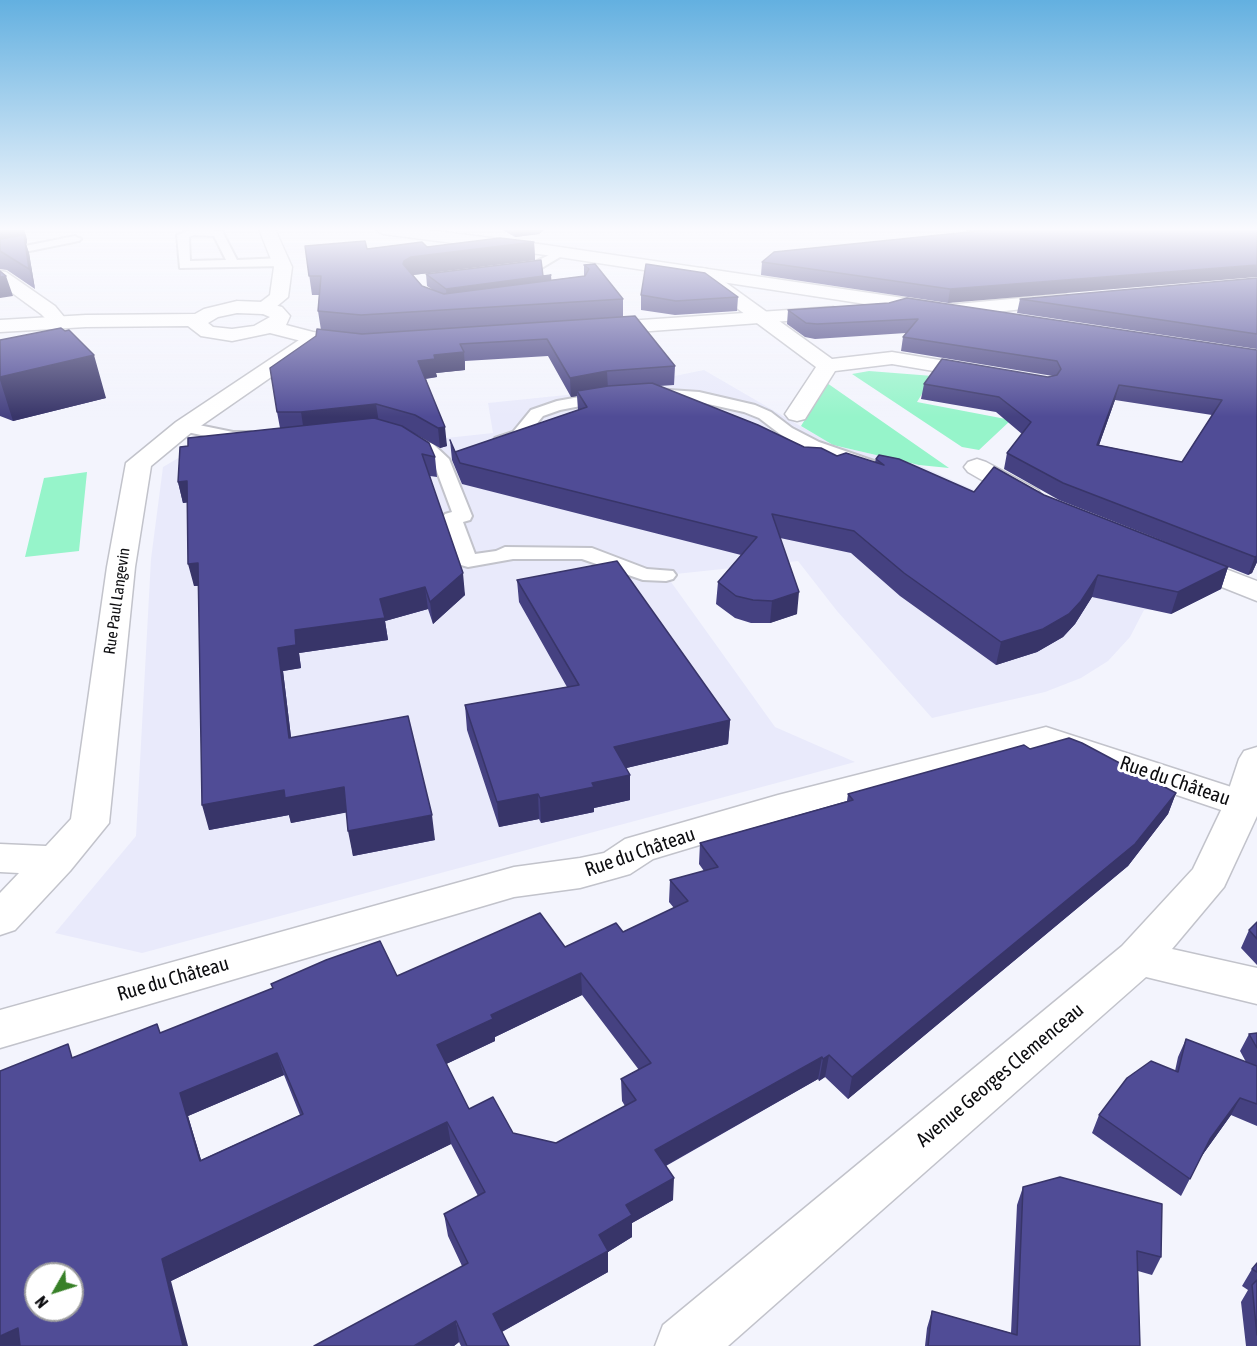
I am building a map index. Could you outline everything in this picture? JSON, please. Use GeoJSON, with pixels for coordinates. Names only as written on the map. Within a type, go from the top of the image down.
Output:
{"type":"FeatureCollection","features":[{"type":"Feature","properties":{"kind":"street"},"geometry":{"type":"LineString","coordinates":[[22,292],[48,310],[55,318],[52,323]]}},
{"type":"Feature","properties":{"kind":"street"},"geometry":{"type":"LineString","coordinates":[[263,308],[279,297],[279,292]]}},
{"type":"Feature","properties":{"kind":"street"},"geometry":{"type":"LineString","coordinates":[[727,292],[828,366],[892,358],[998,375]]}},
{"type":"Feature","properties":{"kind":"street"},"geometry":{"type":"LineString","coordinates":[[823,292],[1027,322]]}},
{"type":"Feature","properties":{"kind":"street"},"geometry":{"type":"LineString","coordinates":[[947,311],[1078,299]]}},
{"type":"Feature","properties":{"kind":"street"},"geometry":{"type":"LineString","coordinates":[[578,330],[887,309],[902,304]]}},
{"type":"Feature","properties":{"kind":"street"},"geometry":{"type":"LineString","coordinates":[[0,326],[199,320],[223,310],[263,308],[274,311],[280,316],[279,321],[270,327],[246,333],[218,334],[200,329],[199,320]]}},
{"type":"Feature","properties":{"kind":"street"},"geometry":{"type":"LineString","coordinates":[[270,327],[313,338],[376,342]]}},
{"type":"Feature","properties":{"kind":"street","name":"Rue Paul Langevin"},"geometry":{"type":"LineString","coordinates":[[0,919],[90,823],[121,567],[139,463],[184,427],[313,338]]}},
{"type":"Feature","properties":{"kind":"street"},"geometry":{"type":"LineString","coordinates":[[797,414],[828,366]]}},
{"type":"Feature","properties":{"kind":"street"},"geometry":{"type":"LineString","coordinates":[[977,467],[1049,508]]}},
{"type":"Feature","properties":{"kind":"street"},"geometry":{"type":"LineString","coordinates":[[1159,552],[1257,592]]}},
{"type":"Feature","properties":{"kind":"street","name":"Rue du Château"},"geometry":{"type":"LineString","coordinates":[[0,1029],[514,882],[580,873],[616,864],[639,849],[780,807],[1047,738],[1243,804]]}},
{"type":"Feature","properties":{"kind":"street","name":"Avenue Georges Clemenceau"},"geometry":{"type":"LineString","coordinates":[[684,1346],[1138,958],[1210,877],[1243,804],[1257,759]]}},
{"type":"Feature","properties":{"kind":"street"},"geometry":{"type":"LineString","coordinates":[[0,858],[56,861]]}},
{"type":"Feature","properties":{"kind":"street"},"geometry":{"type":"LineString","coordinates":[[1138,958],[1257,986]]}},
{"type":"Feature","properties":{"kind":"lane"},"geometry":{"type":"LineString","coordinates":[[644,394],[699,397],[749,408],[765,415],[813,447],[884,469]]}},
{"type":"Feature","properties":{"kind":"lane"},"geometry":{"type":"LineString","coordinates":[[480,448],[519,435],[537,413],[557,406],[620,396]]}},
{"type":"Feature","properties":{"kind":"lane"},"geometry":{"type":"LineString","coordinates":[[184,427],[233,437],[273,438]]}},
{"type":"Feature","properties":{"kind":"lane"},"geometry":{"type":"LineString","coordinates":[[389,434],[411,440],[438,455],[459,452]]}},
{"type":"Feature","properties":{"kind":"lane"},"geometry":{"type":"LineString","coordinates":[[438,455],[463,516],[452,518],[468,561],[505,556],[505,553],[582,553],[592,554],[644,574],[666,575]]}},
{"type":"Feature","properties":{"kind":"shaded area"},"geometry":{"type":"Polygon","coordinates":[[[704,370],[833,445],[919,465],[1188,587],[1154,610],[1144,610],[1130,637],[1108,661],[1081,678],[1045,692],[932,718],[837,611],[798,561],[666,575],[775,727],[855,762],[142,953],[55,933],[136,836],[151,559],[163,467],[187,453],[244,431],[272,433],[383,424],[437,439],[493,433],[488,403],[595,392],[704,370]]]}},
{"type":"Feature","properties":{"kind":"green space"},"geometry":{"type":"Polygon","coordinates":[[[869,371],[933,376],[917,402],[1011,420],[979,450],[962,447],[852,374],[869,371]]]}},
{"type":"Feature","properties":{"kind":"green space"},"geometry":{"type":"Polygon","coordinates":[[[827,383],[949,468],[919,465],[833,445],[801,426],[827,383]]]}},
{"type":"Feature","properties":{"kind":"green space"},"geometry":{"type":"Polygon","coordinates":[[[87,472],[79,551],[25,557],[44,478],[87,472]]]}},
{"type":"Feature","properties":{"kind":"building"},"geometry":{"type":"Polygon","coordinates":[[[320,292],[438,292],[444,294],[461,292],[617,292],[623,299],[361,315],[318,311],[320,292]]]}},
{"type":"Feature","properties":{"kind":"building"},"geometry":{"type":"Polygon","coordinates":[[[642,292],[731,292],[738,297],[676,301],[641,295],[642,292]]]}},
{"type":"Feature","properties":{"kind":"building"},"geometry":{"type":"Polygon","coordinates":[[[1101,292],[1257,292],[1257,334],[1020,299],[1101,292]]]}},
{"type":"Feature","properties":{"kind":"building"},"geometry":{"type":"Polygon","coordinates":[[[907,298],[1257,350],[1257,556],[1063,483],[1007,453],[1031,422],[999,397],[924,384],[942,359],[1048,377],[1057,375],[1061,369],[1057,361],[903,337],[918,319],[817,324],[806,323],[788,310],[889,303],[907,298]],[[1119,385],[1097,445],[1182,462],[1222,400],[1119,385]]]}},
{"type":"Feature","properties":{"kind":"building"},"geometry":{"type":"Polygon","coordinates":[[[635,316],[675,366],[607,371],[570,378],[547,339],[460,344],[464,352],[434,355],[435,359],[418,361],[445,427],[438,428],[415,415],[376,404],[301,412],[277,412],[270,368],[316,336],[317,329],[362,334],[635,316]]]}},
{"type":"Feature","properties":{"kind":"building"},"geometry":{"type":"Polygon","coordinates":[[[61,328],[65,331],[69,330],[94,355],[0,377],[0,340],[61,328]]]}},
{"type":"Feature","properties":{"kind":"building"},"geometry":{"type":"Polygon","coordinates":[[[652,383],[758,425],[804,447],[821,448],[837,456],[846,453],[884,465],[876,459],[879,455],[899,459],[974,492],[994,467],[1044,495],[1228,567],[1178,592],[1098,575],[1081,601],[1069,614],[1043,629],[1001,642],[904,573],[854,531],[772,514],[799,592],[772,601],[753,600],[736,596],[718,582],[757,537],[460,463],[455,452],[587,407],[577,391],[652,383]]]}},
{"type":"Feature","properties":{"kind":"building"},"geometry":{"type":"Polygon","coordinates":[[[374,418],[402,426],[429,443],[435,457],[422,454],[463,573],[430,602],[425,587],[380,599],[385,618],[295,630],[296,645],[278,648],[289,738],[408,716],[432,815],[348,831],[344,787],[285,798],[284,790],[202,805],[198,563],[188,564],[187,481],[178,482],[180,447],[188,446],[188,438],[374,418]]]}},
{"type":"Feature","properties":{"kind":"building"},"geometry":{"type":"Polygon","coordinates":[[[617,561],[730,720],[614,747],[630,775],[592,783],[594,787],[540,798],[538,794],[497,802],[465,705],[579,685],[517,580],[617,561]]]}},
{"type":"Feature","properties":{"kind":"building"},"geometry":{"type":"Polygon","coordinates":[[[1069,738],[1176,793],[1135,844],[852,1077],[829,1055],[823,1059],[822,1057],[655,1150],[674,1178],[626,1205],[632,1215],[599,1235],[608,1251],[493,1314],[509,1346],[467,1346],[456,1321],[414,1346],[314,1346],[468,1263],[444,1214],[485,1192],[447,1122],[162,1259],[183,1346],[20,1346],[18,1328],[0,1336],[0,1071],[68,1044],[72,1058],[157,1024],[160,1033],[273,988],[271,984],[326,960],[380,941],[397,976],[540,913],[565,947],[616,923],[623,932],[688,901],[670,880],[718,867],[700,843],[853,800],[848,794],[1024,745],[1030,749],[1069,738]],[[581,973],[491,1015],[493,1019],[437,1045],[469,1109],[493,1097],[513,1133],[556,1143],[636,1100],[621,1079],[651,1063],[581,973]],[[277,1053],[180,1093],[200,1161],[303,1114],[277,1053]]]}},
{"type":"Feature","properties":{"kind":"building"},"geometry":{"type":"Polygon","coordinates":[[[1257,922],[1257,939],[1249,930],[1257,922]]]}},
{"type":"Feature","properties":{"kind":"building"},"geometry":{"type":"Polygon","coordinates":[[[1257,1033],[1257,1048],[1249,1034],[1257,1033]]]}},
{"type":"Feature","properties":{"kind":"building"},"geometry":{"type":"Polygon","coordinates":[[[1186,1039],[1257,1066],[1257,1104],[1240,1098],[1210,1139],[1190,1179],[1099,1115],[1127,1078],[1151,1061],[1178,1072],[1186,1039]]]}},
{"type":"Feature","properties":{"kind":"building"},"geometry":{"type":"Polygon","coordinates":[[[1060,1177],[1162,1204],[1161,1257],[1137,1251],[1140,1346],[928,1346],[932,1311],[1017,1335],[1023,1187],[1060,1177]]]}},
{"type":"Feature","properties":{"kind":"building"},"geometry":{"type":"Polygon","coordinates":[[[1257,1280],[1257,1335],[1252,1285],[1257,1280]]]}}]}
